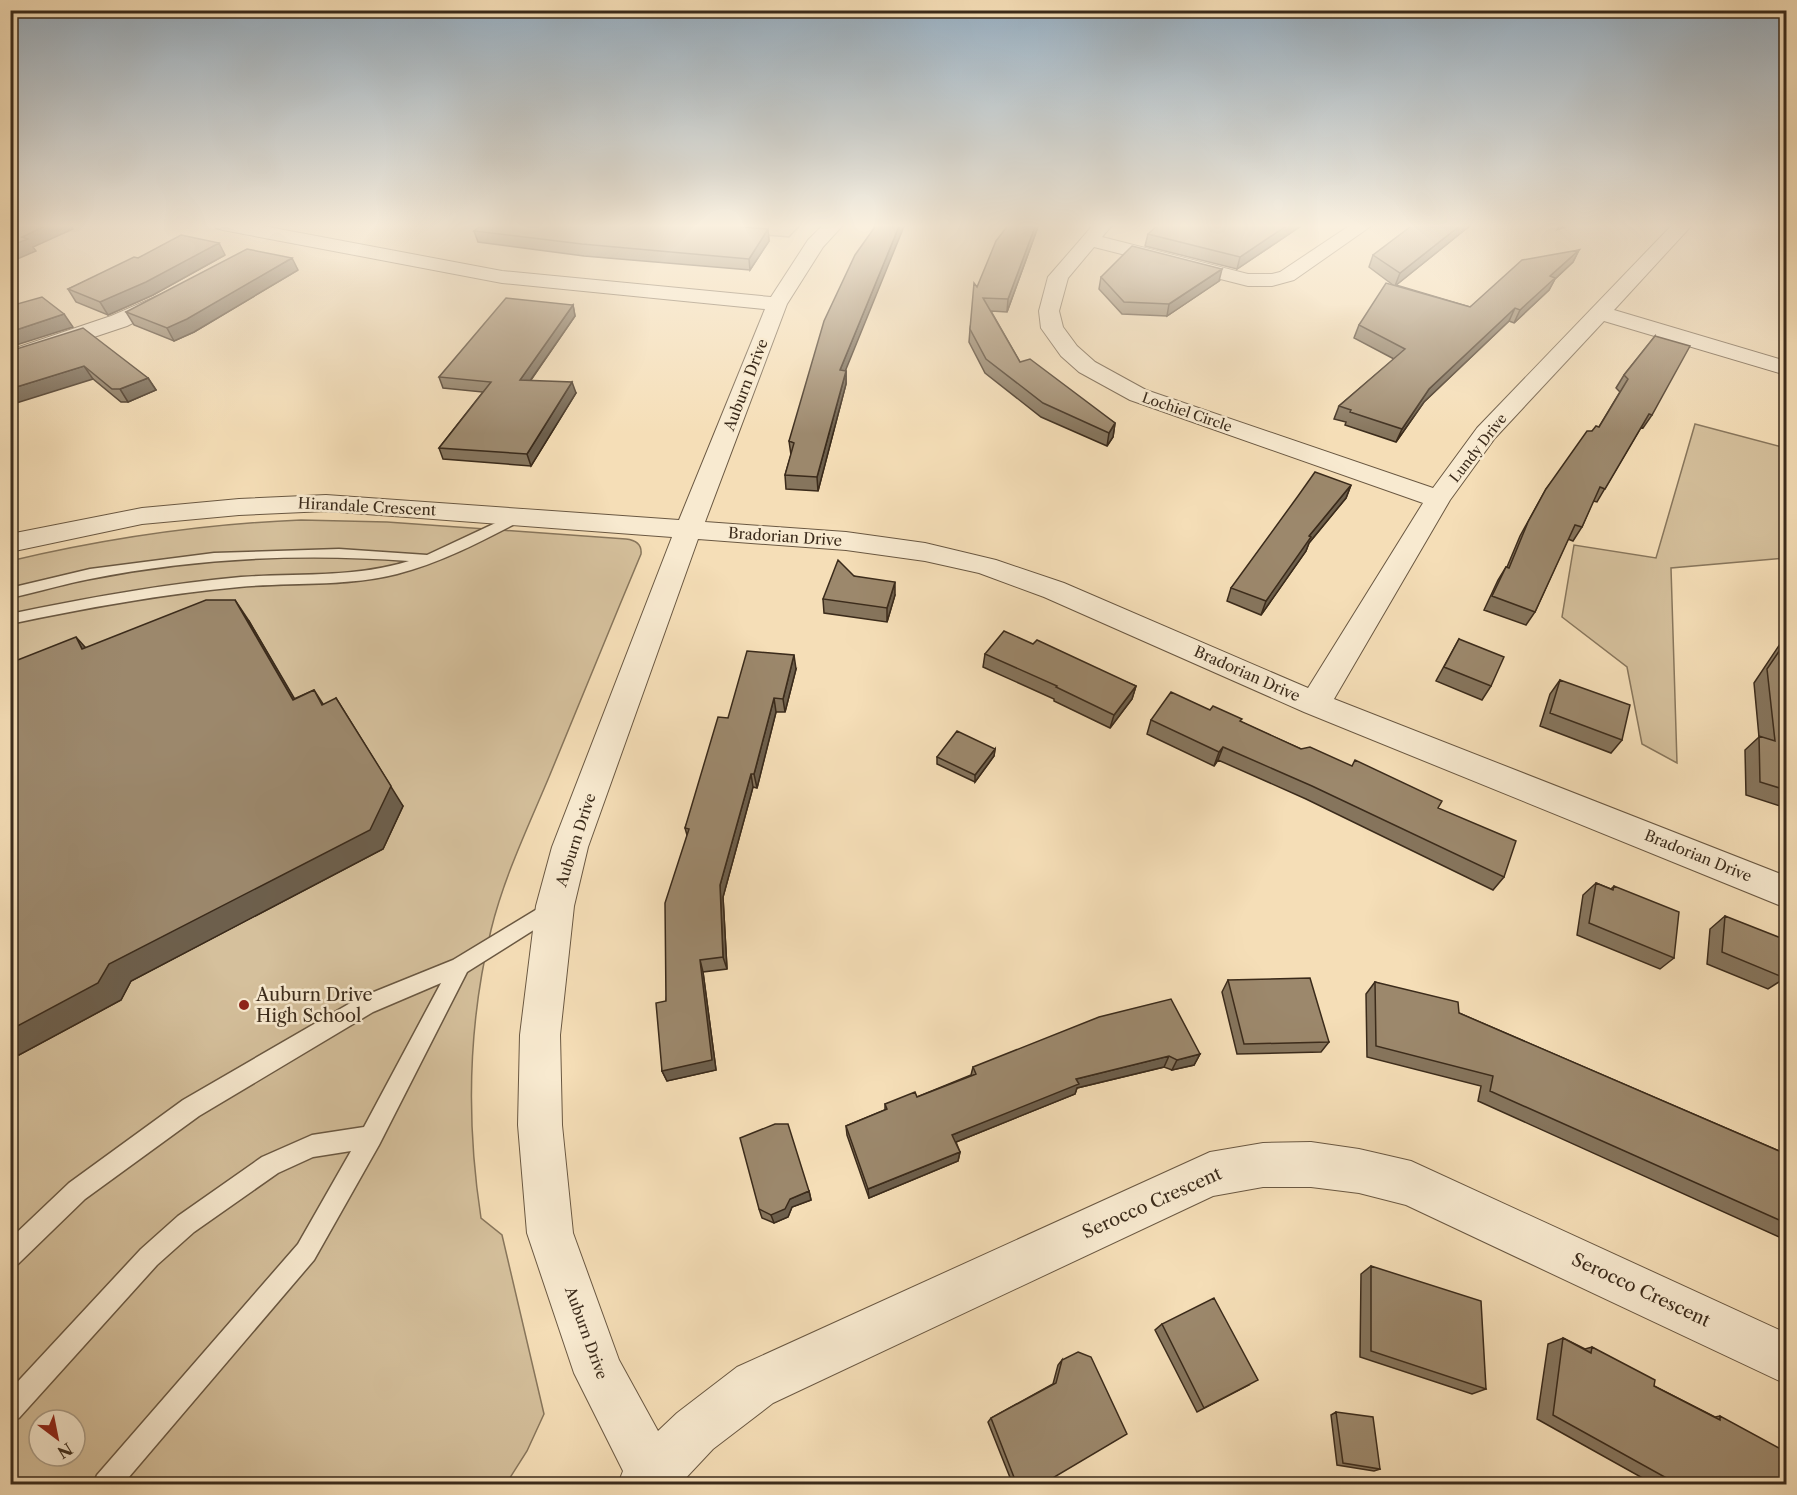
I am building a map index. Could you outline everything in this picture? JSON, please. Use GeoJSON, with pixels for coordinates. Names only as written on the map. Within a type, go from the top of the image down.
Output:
{"type":"FeatureCollection","features":[{"type":"Feature","properties":{"kind":"street"},"geometry":{"type":"LineString","coordinates":[[10,358],[119,321],[173,294]]}},
{"type":"Feature","properties":{"kind":"street"},"geometry":{"type":"LineString","coordinates":[[673,294],[777,304]]}},
{"type":"Feature","properties":{"kind":"street","name":"Auburn Drive"},"geometry":{"type":"LineString","coordinates":[[651,1482],[599,1373],[550,1233],[540,1125],[540,1035],[555,906],[570,847],[777,304],[783,294]]}},
{"type":"Feature","properties":{"kind":"street","name":"Lochiel Circle"},"geometry":{"type":"LineString","coordinates":[[1053,294],[1049,311],[1052,328],[1069,351],[1087,367],[1137,394],[1438,499]]}},
{"type":"Feature","properties":{"kind":"street","name":"Lundy Drive"},"geometry":{"type":"LineString","coordinates":[[1315,704],[1438,499],[1486,433],[1618,294]]}},
{"type":"Feature","properties":{"kind":"street"},"geometry":{"type":"LineString","coordinates":[[1600,313],[1786,368]]}},
{"type":"Feature","properties":{"kind":"street","name":"Hirandale Crescent"},"geometry":{"type":"LineString","coordinates":[[10,543],[142,516],[282,504],[326,503],[520,515],[690,530]]}},
{"type":"Feature","properties":{"kind":"street","name":"Bradorian Drive"},"geometry":{"type":"LineString","coordinates":[[690,530],[846,540],[925,552],[986,566],[1054,590],[1315,704],[1786,892]]}},
{"type":"Feature","properties":{"kind":"street","name":"Serocco Crescent"},"geometry":{"type":"LineString","coordinates":[[651,1482],[695,1431],[755,1385],[1210,1174],[1257,1164],[1290,1162],[1323,1164],[1358,1169],[1411,1184],[1786,1359]]}},
{"type":"Feature","properties":{"kind":"lane"},"geometry":{"type":"LineString","coordinates":[[10,619],[106,598],[242,582],[353,576],[393,570],[432,559],[456,549],[520,515]]}},
{"type":"Feature","properties":{"kind":"lane"},"geometry":{"type":"LineString","coordinates":[[10,593],[91,574],[184,561],[360,552],[432,559]]}},
{"type":"Feature","properties":{"kind":"lane"},"geometry":{"type":"LineString","coordinates":[[10,1256],[77,1191],[191,1108],[366,1005],[460,966],[555,906]]}},
{"type":"Feature","properties":{"kind":"lane"},"geometry":{"type":"LineString","coordinates":[[106,1485],[306,1252],[371,1137],[460,966]]}},
{"type":"Feature","properties":{"kind":"lane"},"geometry":{"type":"LineString","coordinates":[[10,1408],[149,1257],[186,1224],[270,1166],[312,1146],[371,1137]]}},
{"type":"Feature","properties":{"kind":"shaded area"},"geometry":{"type":"Polygon","coordinates":[[[1695,424],[1786,448],[1786,558],[1671,568],[1677,763],[1642,744],[1627,667],[1562,617],[1574,545],[1656,558],[1695,424]]]}},
{"type":"Feature","properties":{"kind":"shaded area","name":"Auburn Drive High School"},"geometry":{"type":"Polygon","coordinates":[[[301,520],[387,522],[626,539],[635,542],[640,548],[641,554],[517,852],[496,910],[483,966],[472,1073],[476,1182],[481,1218],[502,1235],[544,1414],[527,1451],[506,1484],[11,1484],[10,561],[83,545],[155,533],[301,520]]]}},
{"type":"Feature","properties":{"kind":"building"},"geometry":{"type":"Polygon","coordinates":[[[80,294],[119,294],[100,302],[80,294]]]}},
{"type":"Feature","properties":{"kind":"building"},"geometry":{"type":"Polygon","coordinates":[[[161,294],[230,294],[167,328],[126,312],[161,294]]]}},
{"type":"Feature","properties":{"kind":"building"},"geometry":{"type":"Polygon","coordinates":[[[837,294],[871,294],[840,370],[846,371],[817,477],[785,475],[794,443],[789,441],[824,321],[837,294]]]}},
{"type":"Feature","properties":{"kind":"building"},"geometry":{"type":"Polygon","coordinates":[[[973,294],[1010,294],[1008,299],[983,298],[1020,362],[1030,359],[1115,423],[1109,433],[1043,403],[986,359],[970,329],[973,294]]]}},
{"type":"Feature","properties":{"kind":"building"},"geometry":{"type":"Polygon","coordinates":[[[1116,294],[1184,294],[1169,304],[1124,302],[1116,294]]]}},
{"type":"Feature","properties":{"kind":"building"},"geometry":{"type":"Polygon","coordinates":[[[1379,294],[1424,294],[1470,307],[1485,294],[1538,294],[1520,310],[1515,308],[1429,389],[1402,429],[1350,412],[1351,410],[1339,406],[1405,349],[1359,325],[1379,294]]]}},
{"type":"Feature","properties":{"kind":"building"},"geometry":{"type":"Polygon","coordinates":[[[42,297],[64,314],[10,332],[10,306],[42,297]]]}},
{"type":"Feature","properties":{"kind":"building"},"geometry":{"type":"Polygon","coordinates":[[[506,298],[573,305],[520,380],[572,382],[527,454],[439,448],[491,382],[439,377],[506,298]]]}},
{"type":"Feature","properties":{"kind":"building"},"geometry":{"type":"Polygon","coordinates":[[[83,328],[148,378],[120,389],[112,389],[84,366],[10,389],[10,351],[83,328]]]}},
{"type":"Feature","properties":{"kind":"building"},"geometry":{"type":"Polygon","coordinates":[[[1655,336],[1690,346],[1652,415],[1649,414],[1605,489],[1600,487],[1582,527],[1575,525],[1535,612],[1492,596],[1506,567],[1509,568],[1528,522],[1546,489],[1587,431],[1592,431],[1596,426],[1599,427],[1628,379],[1624,375],[1655,336]]]}},
{"type":"Feature","properties":{"kind":"building"},"geometry":{"type":"Polygon","coordinates":[[[1315,472],[1351,485],[1309,536],[1311,537],[1266,601],[1231,588],[1298,496],[1315,472]]]}},
{"type":"Feature","properties":{"kind":"building"},"geometry":{"type":"Polygon","coordinates":[[[838,560],[854,576],[895,582],[887,608],[823,599],[838,560]]]}},
{"type":"Feature","properties":{"kind":"building"},"geometry":{"type":"Polygon","coordinates":[[[206,600],[235,600],[293,700],[314,690],[322,705],[336,698],[391,786],[370,830],[109,964],[98,983],[10,1030],[10,663],[76,637],[82,649],[206,600]]]}},
{"type":"Feature","properties":{"kind":"building"},"geometry":{"type":"Polygon","coordinates":[[[1004,631],[1033,644],[1037,640],[1136,686],[1114,715],[1057,686],[985,654],[1004,631]]]}},
{"type":"Feature","properties":{"kind":"building"},"geometry":{"type":"Polygon","coordinates":[[[1459,639],[1504,657],[1491,686],[1444,667],[1459,639]]]}},
{"type":"Feature","properties":{"kind":"building"},"geometry":{"type":"Polygon","coordinates":[[[1786,641],[1786,790],[1760,782],[1759,736],[1775,741],[1767,669],[1786,641]]]}},
{"type":"Feature","properties":{"kind":"building"},"geometry":{"type":"Polygon","coordinates":[[[747,651],[794,655],[783,699],[774,698],[754,774],[751,774],[720,885],[723,957],[700,960],[712,1060],[662,1071],[656,1003],[666,1001],[665,903],[689,829],[685,828],[718,717],[728,718],[747,651]]]}},
{"type":"Feature","properties":{"kind":"building"},"geometry":{"type":"Polygon","coordinates":[[[1560,680],[1630,705],[1622,740],[1550,713],[1560,680]]]}},
{"type":"Feature","properties":{"kind":"building"},"geometry":{"type":"Polygon","coordinates":[[[1171,692],[1210,710],[1213,706],[1301,749],[1310,747],[1352,766],[1355,760],[1442,801],[1438,808],[1516,841],[1504,877],[1312,786],[1223,747],[1219,752],[1151,720],[1171,692]]]}},
{"type":"Feature","properties":{"kind":"building"},"geometry":{"type":"Polygon","coordinates":[[[957,731],[995,749],[975,775],[937,757],[957,731]]]}},
{"type":"Feature","properties":{"kind":"building"},"geometry":{"type":"Polygon","coordinates":[[[1596,883],[1613,890],[1614,886],[1679,912],[1674,958],[1589,923],[1596,883]]]}},
{"type":"Feature","properties":{"kind":"building"},"geometry":{"type":"Polygon","coordinates":[[[1725,916],[1786,940],[1785,978],[1722,952],[1725,916]]]}},
{"type":"Feature","properties":{"kind":"building"},"geometry":{"type":"Polygon","coordinates":[[[1310,978],[1329,1042],[1244,1044],[1228,980],[1310,978]]]}},
{"type":"Feature","properties":{"kind":"building"},"geometry":{"type":"Polygon","coordinates":[[[1375,982],[1458,1002],[1459,1013],[1786,1154],[1786,1223],[1490,1091],[1493,1076],[1376,1046],[1375,982]]]}},
{"type":"Feature","properties":{"kind":"building"},"geometry":{"type":"Polygon","coordinates":[[[1171,999],[1200,1054],[1177,1060],[1169,1056],[1076,1079],[1079,1084],[952,1135],[960,1152],[868,1189],[846,1126],[887,1109],[885,1104],[915,1092],[917,1097],[976,1074],[973,1067],[1099,1017],[1171,999]]]}},
{"type":"Feature","properties":{"kind":"building"},"geometry":{"type":"Polygon","coordinates":[[[775,1124],[788,1124],[809,1191],[790,1199],[785,1209],[771,1215],[759,1209],[740,1138],[775,1124]]]}},
{"type":"Feature","properties":{"kind":"building"},"geometry":{"type":"Polygon","coordinates":[[[1371,1266],[1481,1301],[1486,1389],[1371,1351],[1371,1266]]]}},
{"type":"Feature","properties":{"kind":"building"},"geometry":{"type":"Polygon","coordinates":[[[1214,1298],[1258,1380],[1204,1408],[1162,1324],[1214,1298]]]}},
{"type":"Feature","properties":{"kind":"building"},"geometry":{"type":"Polygon","coordinates":[[[1563,1338],[1591,1353],[1592,1347],[1655,1380],[1654,1386],[1720,1420],[1720,1416],[1786,1452],[1786,1485],[1679,1485],[1553,1415],[1563,1338]]]}},
{"type":"Feature","properties":{"kind":"building"},"geometry":{"type":"Polygon","coordinates":[[[1078,1352],[1091,1357],[1127,1434],[1041,1485],[1017,1485],[991,1418],[1056,1383],[1062,1360],[1078,1352]]]}},
{"type":"Feature","properties":{"kind":"building"},"geometry":{"type":"Polygon","coordinates":[[[1336,1412],[1373,1417],[1380,1469],[1343,1463],[1336,1412]]]}},
{"type":"Feature","properties":{"kind":"place","name":"Auburn Drive High School"},"geometry":{"type":"Point","coordinates":[244,1005]}}]}
